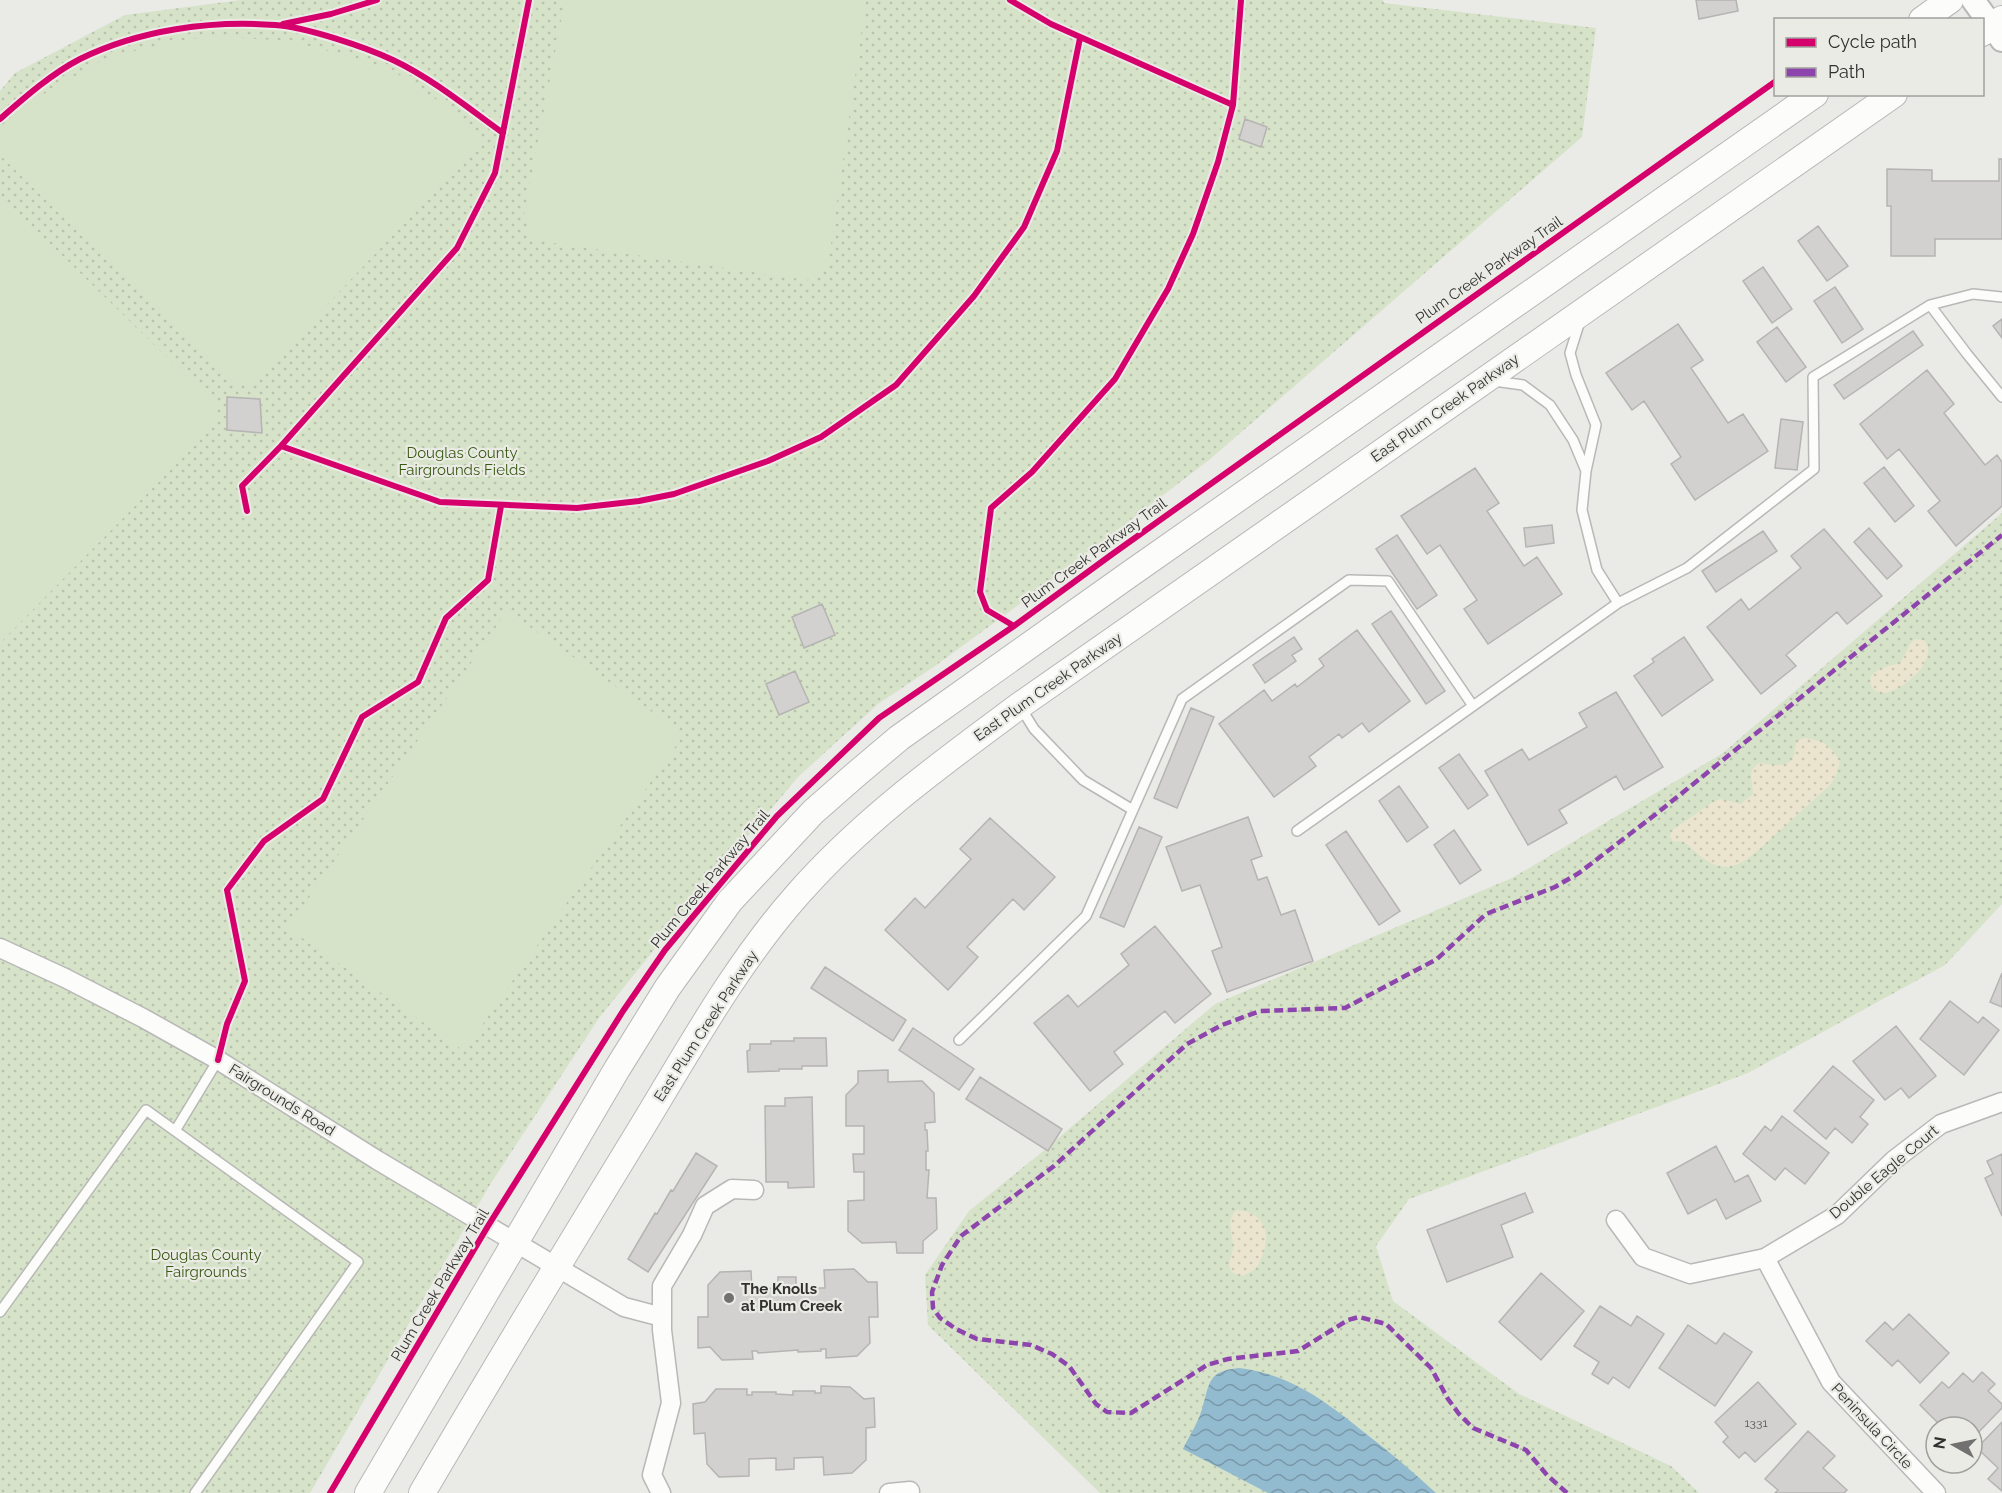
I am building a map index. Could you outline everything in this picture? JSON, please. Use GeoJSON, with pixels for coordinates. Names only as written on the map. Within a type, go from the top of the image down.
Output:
{"type":"FeatureCollection","features":[{"type":"Feature","properties":{"kind":"main road"},"geometry":{"type":"LineString","coordinates":[[1925,18],[1950,0]]}},
{"type":"Feature","properties":{"kind":"main road"},"geometry":{"type":"LineString","coordinates":[[368,1493],[616,1068],[668,987],[730,901],[785,842],[854,776],[899,738],[1812,96]]}},
{"type":"Feature","properties":{"kind":"main road","name":"East Plum Creek Parkway"},"geometry":{"type":"LineString","coordinates":[[422,1493],[709,1015],[768,931],[796,896],[844,845],[927,774],[1019,706],[1891,96]]}},
{"type":"Feature","properties":{"kind":"street"},"geometry":{"type":"LineString","coordinates":[[1973,0],[1995,30]]}},
{"type":"Feature","properties":{"kind":"street","name":"Fairgrounds Road"},"geometry":{"type":"LineString","coordinates":[[0,948],[124,1008],[218,1060],[377,1160],[624,1307],[662,1317]]}},
{"type":"Feature","properties":{"kind":"street","name":"Double Eagle Court"},"geometry":{"type":"LineString","coordinates":[[1616,1220],[1643,1257],[1690,1274],[1765,1258],[1837,1215],[1894,1160],[1941,1124],[2002,1102]]}},
{"type":"Feature","properties":{"kind":"street"},"geometry":{"type":"LineString","coordinates":[[661,1493],[652,1475],[671,1403],[662,1317],[662,1286],[692,1235],[705,1206],[732,1189],[753,1190]]}},
{"type":"Feature","properties":{"kind":"street","name":"Peninsula Circle"},"geometry":{"type":"LineString","coordinates":[[1765,1258],[1830,1382],[1936,1493]]}},
{"type":"Feature","properties":{"kind":"street"},"geometry":{"type":"LineString","coordinates":[[889,1493],[910,1491]]}},
{"type":"Feature","properties":{"kind":"lane"},"geometry":{"type":"LineString","coordinates":[[1297,831],[1618,603],[1687,568],[1814,469],[1814,377],[1930,305],[1973,294],[2002,297]]}},
{"type":"Feature","properties":{"kind":"lane"},"geometry":{"type":"LineString","coordinates":[[1930,305],[2002,397]]}},
{"type":"Feature","properties":{"kind":"lane"},"geometry":{"type":"LineString","coordinates":[[1584,311],[1570,353],[1576,375],[1596,424],[1586,471],[1582,510],[1597,570],[1618,603]]}},
{"type":"Feature","properties":{"kind":"lane"},"geometry":{"type":"LineString","coordinates":[[1485,380],[1523,385],[1550,405],[1573,440],[1586,471]]}},
{"type":"Feature","properties":{"kind":"lane"},"geometry":{"type":"LineString","coordinates":[[959,1040],[1086,916],[1182,699],[1348,580],[1388,580],[1473,705]]}},
{"type":"Feature","properties":{"kind":"lane"},"geometry":{"type":"LineString","coordinates":[[1019,706],[1034,729],[1083,780],[1133,810]]}},
{"type":"Feature","properties":{"kind":"lane"},"geometry":{"type":"LineString","coordinates":[[175,1131],[218,1060]]}},
{"type":"Feature","properties":{"kind":"lane"},"geometry":{"type":"LineString","coordinates":[[0,1312],[146,1110],[358,1262],[195,1493]]}},
{"type":"Feature","properties":{"kind":"green space","name":"Douglas County Fairgrounds Fields"},"geometry":{"type":"Polygon","coordinates":[[[241,0],[1383,0],[1384,3],[1596,28],[1582,137],[1209,460],[1043,587],[935,666],[878,704],[798,777],[599,1018],[491,1183],[310,1493],[0,1493],[0,91],[15,73],[125,15],[241,0]]]}},
{"type":"Feature","properties":{"kind":"green space"},"geometry":{"type":"Polygon","coordinates":[[[565,0],[866,0],[828,265],[807,280],[533,240],[524,215],[565,0]]]}},
{"type":"Feature","properties":{"kind":"green space"},"geometry":{"type":"Polygon","coordinates":[[[210,36],[290,41],[393,71],[443,104],[485,139],[252,383],[230,382],[0,155],[0,128],[30,102],[106,58],[172,42],[210,36]]]}},
{"type":"Feature","properties":{"kind":"green space"},"geometry":{"type":"Polygon","coordinates":[[[0,195],[216,405],[215,425],[0,643],[0,195]]]}},
{"type":"Feature","properties":{"kind":"green space"},"geometry":{"type":"Polygon","coordinates":[[[2002,513],[2002,904],[1945,965],[1748,1073],[1409,1199],[1376,1246],[1393,1301],[1519,1394],[1671,1466],[1699,1493],[1100,1493],[928,1325],[925,1275],[969,1211],[1042,1152],[1215,1004],[1512,878],[1723,753],[2002,513]]]}},
{"type":"Feature","properties":{"kind":"green space"},"geometry":{"type":"Polygon","coordinates":[[[507,611],[684,734],[464,1051],[288,928],[507,611]]]}},
{"type":"Feature","properties":{"kind":"sand"},"geometry":{"type":"Polygon","coordinates":[[[1915,639],[1924,640],[1928,648],[1923,665],[1916,674],[1890,692],[1882,693],[1875,690],[1870,680],[1875,672],[1900,663],[1915,639]]]}},
{"type":"Feature","properties":{"kind":"sand"},"geometry":{"type":"Polygon","coordinates":[[[1804,738],[1821,742],[1833,751],[1840,761],[1836,775],[1831,784],[1754,854],[1737,864],[1723,867],[1710,862],[1686,843],[1673,841],[1670,836],[1671,831],[1713,802],[1720,799],[1741,804],[1753,794],[1751,773],[1755,766],[1759,763],[1779,765],[1788,763],[1792,760],[1797,741],[1804,738]]]}},
{"type":"Feature","properties":{"kind":"sand"},"geometry":{"type":"Polygon","coordinates":[[[1237,1210],[1254,1215],[1266,1232],[1265,1248],[1258,1265],[1242,1276],[1232,1272],[1229,1266],[1233,1248],[1230,1223],[1237,1210]]]}},
{"type":"Feature","properties":{"kind":"water"},"geometry":{"type":"Polygon","coordinates":[[[1239,1368],[1275,1376],[1322,1400],[1383,1447],[1436,1493],[1268,1493],[1183,1449],[1198,1419],[1209,1385],[1215,1375],[1239,1368]]]}},
{"type":"Feature","properties":{"kind":"building"},"geometry":{"type":"Polygon","coordinates":[[[1696,0],[1736,0],[1738,11],[1699,19],[1696,0]]]}},
{"type":"Feature","properties":{"kind":"building"},"geometry":{"type":"Polygon","coordinates":[[[1245,119],[1267,127],[1261,147],[1239,139],[1245,119]]]}},
{"type":"Feature","properties":{"kind":"building"},"geometry":{"type":"Polygon","coordinates":[[[1999,159],[2002,159],[2002,239],[1935,239],[1935,256],[1891,256],[1891,206],[1887,206],[1887,169],[1932,170],[1932,181],[1999,181],[1999,159]]]}},
{"type":"Feature","properties":{"kind":"building"},"geometry":{"type":"Polygon","coordinates":[[[1818,226],[1848,266],[1827,281],[1798,241],[1818,226]]]}},
{"type":"Feature","properties":{"kind":"building"},"geometry":{"type":"Polygon","coordinates":[[[1763,267],[1792,309],[1772,323],[1743,281],[1763,267]]]}},
{"type":"Feature","properties":{"kind":"building"},"geometry":{"type":"Polygon","coordinates":[[[1835,287],[1863,329],[1842,343],[1814,301],[1835,287]]]}},
{"type":"Feature","properties":{"kind":"building"},"geometry":{"type":"Polygon","coordinates":[[[2002,319],[2002,338],[1993,326],[2002,319]]]}},
{"type":"Feature","properties":{"kind":"building"},"geometry":{"type":"Polygon","coordinates":[[[1678,324],[1703,360],[1691,368],[1728,423],[1743,414],[1768,451],[1695,500],[1671,464],[1681,457],[1644,401],[1632,410],[1606,373],[1678,324]]]}},
{"type":"Feature","properties":{"kind":"building"},"geometry":{"type":"Polygon","coordinates":[[[1777,327],[1806,367],[1786,382],[1757,342],[1777,327]]]}},
{"type":"Feature","properties":{"kind":"building"},"geometry":{"type":"Polygon","coordinates":[[[1913,331],[1923,345],[1844,399],[1834,385],[1913,331]]]}},
{"type":"Feature","properties":{"kind":"building"},"geometry":{"type":"Polygon","coordinates":[[[1927,370],[1954,404],[1944,413],[1985,465],[1997,455],[2002,462],[2002,506],[1956,546],[1928,511],[1940,501],[1899,449],[1887,459],[1860,424],[1927,370]]]}},
{"type":"Feature","properties":{"kind":"building"},"geometry":{"type":"Polygon","coordinates":[[[227,397],[260,399],[262,433],[227,430],[227,397]]]}},
{"type":"Feature","properties":{"kind":"building"},"geometry":{"type":"Polygon","coordinates":[[[1781,419],[1803,422],[1797,470],[1775,468],[1781,419]]]}},
{"type":"Feature","properties":{"kind":"building"},"geometry":{"type":"Polygon","coordinates":[[[1884,467],[1914,506],[1895,522],[1864,483],[1884,467]]]}},
{"type":"Feature","properties":{"kind":"building"},"geometry":{"type":"Polygon","coordinates":[[[1475,468],[1499,503],[1487,511],[1524,566],[1537,557],[1562,594],[1488,644],[1464,609],[1477,600],[1440,545],[1427,554],[1401,516],[1475,468]]]}},
{"type":"Feature","properties":{"kind":"building"},"geometry":{"type":"Polygon","coordinates":[[[1552,525],[1554,543],[1526,547],[1524,528],[1552,525]]]}},
{"type":"Feature","properties":{"kind":"building"},"geometry":{"type":"Polygon","coordinates":[[[1869,528],[1902,566],[1887,579],[1854,542],[1869,528]]]}},
{"type":"Feature","properties":{"kind":"building"},"geometry":{"type":"Polygon","coordinates":[[[1824,529],[1882,596],[1847,624],[1837,612],[1786,655],[1796,666],[1761,694],[1707,627],[1741,599],[1749,610],[1801,568],[1791,556],[1824,529]]]}},
{"type":"Feature","properties":{"kind":"building"},"geometry":{"type":"Polygon","coordinates":[[[1763,531],[1777,551],[1716,592],[1702,571],[1763,531]]]}},
{"type":"Feature","properties":{"kind":"building"},"geometry":{"type":"Polygon","coordinates":[[[1397,535],[1437,595],[1417,609],[1376,549],[1397,535]]]}},
{"type":"Feature","properties":{"kind":"building"},"geometry":{"type":"Polygon","coordinates":[[[822,604],[835,635],[804,648],[792,617],[822,604]]]}},
{"type":"Feature","properties":{"kind":"building"},"geometry":{"type":"Polygon","coordinates":[[[1391,611],[1445,691],[1426,704],[1372,624],[1391,611]]]}},
{"type":"Feature","properties":{"kind":"building"},"geometry":{"type":"Polygon","coordinates":[[[1357,630],[1410,701],[1369,732],[1362,723],[1342,738],[1339,734],[1309,757],[1316,766],[1274,797],[1219,724],[1264,690],[1272,701],[1295,684],[1297,687],[1324,666],[1319,659],[1357,630]]]}},
{"type":"Feature","properties":{"kind":"building"},"geometry":{"type":"Polygon","coordinates":[[[1294,637],[1302,649],[1292,655],[1296,661],[1265,683],[1253,665],[1294,637]]]}},
{"type":"Feature","properties":{"kind":"building"},"geometry":{"type":"Polygon","coordinates":[[[1684,637],[1713,680],[1662,716],[1634,676],[1654,662],[1652,659],[1684,637]]]}},
{"type":"Feature","properties":{"kind":"building"},"geometry":{"type":"Polygon","coordinates":[[[795,671],[809,702],[779,715],[766,684],[795,671]]]}},
{"type":"Feature","properties":{"kind":"building"},"geometry":{"type":"Polygon","coordinates":[[[1616,692],[1663,767],[1624,790],[1616,776],[1559,810],[1567,823],[1528,845],[1485,771],[1522,749],[1529,760],[1587,727],[1579,713],[1616,692]]]}},
{"type":"Feature","properties":{"kind":"building"},"geometry":{"type":"Polygon","coordinates":[[[1191,708],[1214,717],[1177,808],[1154,798],[1191,708]]]}},
{"type":"Feature","properties":{"kind":"building"},"geometry":{"type":"Polygon","coordinates":[[[1459,754],[1488,795],[1468,809],[1439,768],[1459,754]]]}},
{"type":"Feature","properties":{"kind":"building"},"geometry":{"type":"Polygon","coordinates":[[[1399,786],[1428,827],[1407,842],[1379,801],[1399,786]]]}},
{"type":"Feature","properties":{"kind":"building"},"geometry":{"type":"Polygon","coordinates":[[[1248,817],[1262,856],[1251,860],[1258,880],[1267,877],[1281,915],[1295,910],[1313,961],[1227,992],[1212,951],[1222,947],[1200,885],[1182,891],[1166,847],[1248,817]]]}},
{"type":"Feature","properties":{"kind":"building"},"geometry":{"type":"Polygon","coordinates":[[[990,818],[1055,877],[1024,910],[1013,899],[967,947],[978,957],[948,990],[885,930],[915,898],[925,908],[971,859],[960,849],[990,818]]]}},
{"type":"Feature","properties":{"kind":"building"},"geometry":{"type":"Polygon","coordinates":[[[1139,827],[1162,837],[1124,927],[1100,917],[1139,827]]]}},
{"type":"Feature","properties":{"kind":"building"},"geometry":{"type":"Polygon","coordinates":[[[1454,830],[1481,870],[1460,884],[1434,845],[1454,830]]]}},
{"type":"Feature","properties":{"kind":"building"},"geometry":{"type":"Polygon","coordinates":[[[1346,831],[1400,911],[1379,925],[1326,845],[1346,831]]]}},
{"type":"Feature","properties":{"kind":"building"},"geometry":{"type":"Polygon","coordinates":[[[1155,926],[1211,994],[1175,1023],[1165,1011],[1114,1052],[1123,1064],[1090,1091],[1034,1023],[1068,995],[1078,1007],[1129,965],[1121,954],[1155,926]]]}},
{"type":"Feature","properties":{"kind":"building"},"geometry":{"type":"Polygon","coordinates":[[[825,967],[906,1020],[893,1041],[811,988],[825,967]]]}},
{"type":"Feature","properties":{"kind":"building"},"geometry":{"type":"Polygon","coordinates":[[[2002,973],[2002,1007],[1990,1002],[2002,973]]]}},
{"type":"Feature","properties":{"kind":"building"},"geometry":{"type":"Polygon","coordinates":[[[1950,1001],[1978,1023],[1983,1017],[1999,1030],[1964,1075],[1920,1039],[1950,1001]]]}},
{"type":"Feature","properties":{"kind":"building"},"geometry":{"type":"Polygon","coordinates":[[[1896,1026],[1936,1076],[1909,1098],[1901,1088],[1885,1100],[1853,1061],[1896,1026]]]}},
{"type":"Feature","properties":{"kind":"building"},"geometry":{"type":"Polygon","coordinates":[[[913,1028],[974,1069],[959,1090],[899,1050],[913,1028]]]}},
{"type":"Feature","properties":{"kind":"building"},"geometry":{"type":"Polygon","coordinates":[[[794,1038],[826,1038],[827,1066],[802,1066],[802,1069],[748,1072],[747,1051],[750,1050],[750,1044],[794,1041],[794,1038]]]}},
{"type":"Feature","properties":{"kind":"building"},"geometry":{"type":"Polygon","coordinates":[[[1833,1066],[1874,1100],[1860,1117],[1868,1124],[1852,1143],[1835,1128],[1826,1139],[1794,1111],[1833,1066]]]}},
{"type":"Feature","properties":{"kind":"building"},"geometry":{"type":"Polygon","coordinates":[[[888,1070],[888,1082],[922,1081],[934,1093],[935,1122],[925,1123],[925,1130],[927,1130],[928,1151],[926,1151],[926,1170],[929,1170],[927,1198],[936,1198],[937,1229],[923,1241],[923,1253],[897,1253],[896,1242],[862,1243],[848,1231],[848,1201],[864,1200],[864,1172],[854,1172],[853,1154],[864,1154],[864,1126],[846,1126],[846,1095],[858,1083],[858,1071],[888,1070]]]}},
{"type":"Feature","properties":{"kind":"building"},"geometry":{"type":"Polygon","coordinates":[[[980,1077],[1062,1129],[1048,1151],[966,1099],[980,1077]]]}},
{"type":"Feature","properties":{"kind":"building"},"geometry":{"type":"Polygon","coordinates":[[[812,1097],[814,1187],[788,1188],[788,1182],[766,1182],[765,1106],[785,1106],[785,1098],[812,1097]]]}},
{"type":"Feature","properties":{"kind":"building"},"geometry":{"type":"Polygon","coordinates":[[[1782,1116],[1829,1153],[1805,1184],[1785,1168],[1775,1180],[1743,1154],[1765,1126],[1771,1131],[1782,1116]]]}},
{"type":"Feature","properties":{"kind":"building"},"geometry":{"type":"Polygon","coordinates":[[[1716,1146],[1735,1182],[1748,1175],[1761,1201],[1726,1219],[1716,1199],[1688,1214],[1667,1173],[1716,1146]]]}},
{"type":"Feature","properties":{"kind":"building"},"geometry":{"type":"Polygon","coordinates":[[[696,1153],[717,1166],[648,1272],[628,1259],[655,1213],[657,1214],[671,1190],[673,1191],[696,1153]]]}},
{"type":"Feature","properties":{"kind":"building"},"geometry":{"type":"Polygon","coordinates":[[[2002,1154],[2002,1216],[1985,1178],[1993,1174],[1987,1161],[2002,1154]]]}},
{"type":"Feature","properties":{"kind":"building"},"geometry":{"type":"Polygon","coordinates":[[[1525,1193],[1533,1212],[1501,1225],[1513,1257],[1447,1282],[1427,1230],[1525,1193]]]}},
{"type":"Feature","properties":{"kind":"building"},"geometry":{"type":"Polygon","coordinates":[[[854,1269],[868,1282],[877,1282],[878,1317],[869,1317],[870,1343],[857,1356],[826,1358],[826,1349],[798,1352],[798,1350],[758,1353],[752,1351],[753,1359],[722,1360],[710,1347],[698,1348],[698,1317],[708,1317],[708,1285],[720,1272],[751,1271],[752,1289],[778,1288],[778,1277],[796,1277],[796,1288],[825,1288],[824,1270],[854,1269]]]}},
{"type":"Feature","properties":{"kind":"building"},"geometry":{"type":"Polygon","coordinates":[[[1541,1273],[1584,1311],[1541,1360],[1499,1322],[1541,1273]]]}},
{"type":"Feature","properties":{"kind":"building"},"geometry":{"type":"Polygon","coordinates":[[[1600,1306],[1631,1326],[1637,1316],[1664,1334],[1629,1388],[1613,1377],[1608,1384],[1592,1374],[1599,1362],[1574,1346],[1600,1306]]]}},
{"type":"Feature","properties":{"kind":"building"},"geometry":{"type":"Polygon","coordinates":[[[1909,1314],[1949,1353],[1920,1383],[1898,1360],[1892,1366],[1866,1341],[1885,1322],[1893,1330],[1909,1314]]]}},
{"type":"Feature","properties":{"kind":"building"},"geometry":{"type":"Polygon","coordinates":[[[1688,1325],[1716,1344],[1724,1333],[1752,1352],[1715,1406],[1659,1368],[1688,1325]]]}},
{"type":"Feature","properties":{"kind":"building"},"geometry":{"type":"Polygon","coordinates":[[[1982,1372],[1995,1384],[1988,1391],[2002,1404],[2002,1408],[1984,1427],[1984,1415],[1930,1415],[1920,1405],[1942,1382],[1949,1388],[1963,1373],[1973,1382],[1982,1372]]]}},
{"type":"Feature","properties":{"kind":"building"},"geometry":{"type":"Polygon","coordinates":[[[1758,1382],[1796,1424],[1755,1462],[1745,1452],[1739,1458],[1723,1442],[1728,1437],[1715,1422],[1758,1382]]]}},
{"type":"Feature","properties":{"kind":"building"},"geometry":{"type":"Polygon","coordinates":[[[821,1386],[850,1387],[864,1399],[874,1398],[875,1427],[866,1428],[866,1460],[852,1473],[824,1475],[823,1457],[794,1458],[794,1469],[776,1470],[776,1458],[749,1459],[749,1476],[719,1477],[707,1464],[705,1433],[694,1434],[693,1404],[705,1402],[716,1389],[747,1389],[747,1395],[752,1395],[752,1392],[776,1392],[776,1394],[793,1395],[793,1391],[821,1393],[821,1386]]]}},
{"type":"Feature","properties":{"kind":"building"},"geometry":{"type":"Polygon","coordinates":[[[2002,1422],[2002,1491],[1988,1479],[1998,1468],[1984,1455],[1984,1441],[2002,1422]]]}},
{"type":"Feature","properties":{"kind":"building"},"geometry":{"type":"Polygon","coordinates":[[[1808,1431],[1835,1456],[1823,1468],[1847,1490],[1844,1493],[1775,1493],[1778,1490],[1765,1479],[1808,1431]]]}},
{"type":"Feature","properties":{"kind":"marked path"},"geometry":{"type":"LineString","coordinates":[[1567,1493],[1547,1475],[1526,1450],[1473,1428],[1448,1399],[1431,1368],[1386,1324],[1359,1317],[1348,1320],[1298,1351],[1228,1359],[1207,1365],[1131,1413],[1107,1412],[1096,1404],[1069,1366],[1052,1354],[1031,1345],[977,1339],[956,1329],[940,1318],[933,1308],[932,1292],[942,1265],[961,1236],[1054,1166],[1187,1044],[1222,1025],[1260,1011],[1345,1008],[1437,959],[1486,914],[1555,887],[1579,873],[1656,814],[2002,535]]}},
{"type":"Feature","properties":{"kind":"cycle path"},"geometry":{"type":"LineString","coordinates":[[283,24],[331,14],[377,0]]}},
{"type":"Feature","properties":{"kind":"cycle path"},"geometry":{"type":"LineString","coordinates":[[247,511],[242,486],[281,446],[457,248],[495,173],[529,0]]}},
{"type":"Feature","properties":{"kind":"cycle path"},"geometry":{"type":"LineString","coordinates":[[1010,0],[1051,24],[1233,105]]}},
{"type":"Feature","properties":{"kind":"cycle path"},"geometry":{"type":"LineString","coordinates":[[1014,626],[987,610],[980,592],[991,508],[1032,472],[1115,379],[1168,289],[1193,234],[1218,162],[1233,105],[1241,0]]}},
{"type":"Feature","properties":{"kind":"cycle path"},"geometry":{"type":"LineString","coordinates":[[0,119],[59,72],[103,49],[176,29],[251,24],[303,29],[335,38],[393,60],[436,85],[503,133]]}},
{"type":"Feature","properties":{"kind":"cycle path"},"geometry":{"type":"LineString","coordinates":[[281,446],[440,502],[577,508],[639,501],[674,494],[768,461],[821,437],[896,385],[974,296],[1024,227],[1057,151],[1080,38]]}},
{"type":"Feature","properties":{"kind":"cycle path","name":"Plum Creek Parkway Trail"},"geometry":{"type":"LineString","coordinates":[[330,1493],[488,1226],[623,1011],[665,950],[777,816],[879,718],[1014,626],[1774,82]]}},
{"type":"Feature","properties":{"kind":"cycle path"},"geometry":{"type":"LineString","coordinates":[[218,1060],[227,1024],[245,981],[227,890],[264,841],[323,799],[362,717],[418,682],[446,618],[488,580],[501,506]]}},
{"type":"Feature","properties":{"kind":"place","name":"The Knolls at Plum Creek"},"geometry":{"type":"Point","coordinates":[729,1298]}},
{"type":"Feature","properties":{"kind":"park label","name":"Douglas County Fairgrounds"},"geometry":{"type":"Point","coordinates":[206,1264]}}]}
